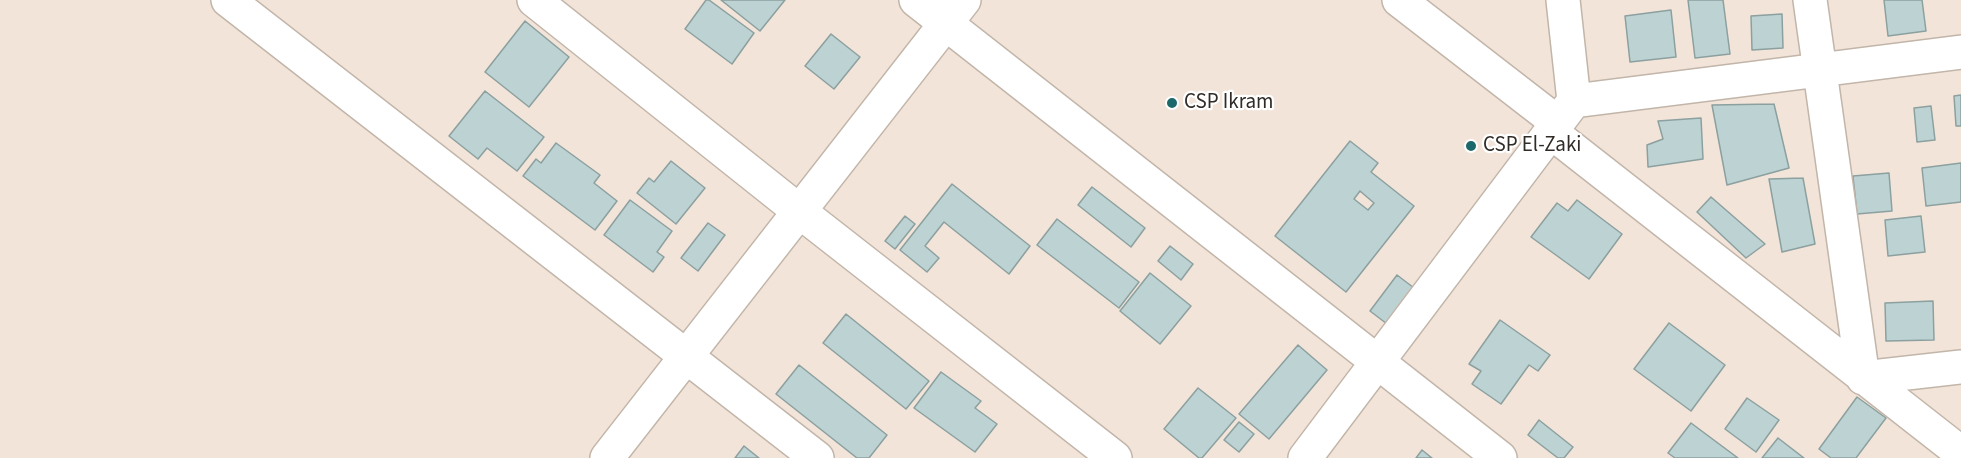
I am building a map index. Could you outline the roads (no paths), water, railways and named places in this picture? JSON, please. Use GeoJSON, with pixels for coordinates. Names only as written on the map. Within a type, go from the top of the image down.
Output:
{"type":"FeatureCollection","features":[{"type":"Feature","properties":{"kind":"street"},"geometry":{"type":"LineString","coordinates":[[534,0],[1115,458]]}},
{"type":"Feature","properties":{"kind":"street"},"geometry":{"type":"LineString","coordinates":[[916,0],[955,12],[1378,361],[1500,458]]}},
{"type":"Feature","properties":{"kind":"street"},"geometry":{"type":"LineString","coordinates":[[1399,0],[1561,119],[1863,378],[1961,453]]}},
{"type":"Feature","properties":{"kind":"street"},"geometry":{"type":"LineString","coordinates":[[1305,458],[1561,119],[1563,0]]}},
{"type":"Feature","properties":{"kind":"street"},"geometry":{"type":"LineString","coordinates":[[1810,0],[1863,378]]}},
{"type":"Feature","properties":{"kind":"street"},"geometry":{"type":"LineString","coordinates":[[246,6],[817,458]]}},
{"type":"Feature","properties":{"kind":"street"},"geometry":{"type":"LineString","coordinates":[[607,458],[955,12]]}},
{"type":"Feature","properties":{"kind":"street"},"geometry":{"type":"LineString","coordinates":[[1561,119],[1818,70],[1961,52]]}},
{"type":"Feature","properties":{"kind":"street"},"geometry":{"type":"LineString","coordinates":[[1863,378],[1961,367]]}},
{"type":"Feature","properties":{"kind":"place","name":"CSP Ikram"},"geometry":{"type":"Point","coordinates":[1172,103]}},
{"type":"Feature","properties":{"kind":"place","name":"CSP El-Zaki"},"geometry":{"type":"Point","coordinates":[1471,146]}}]}
